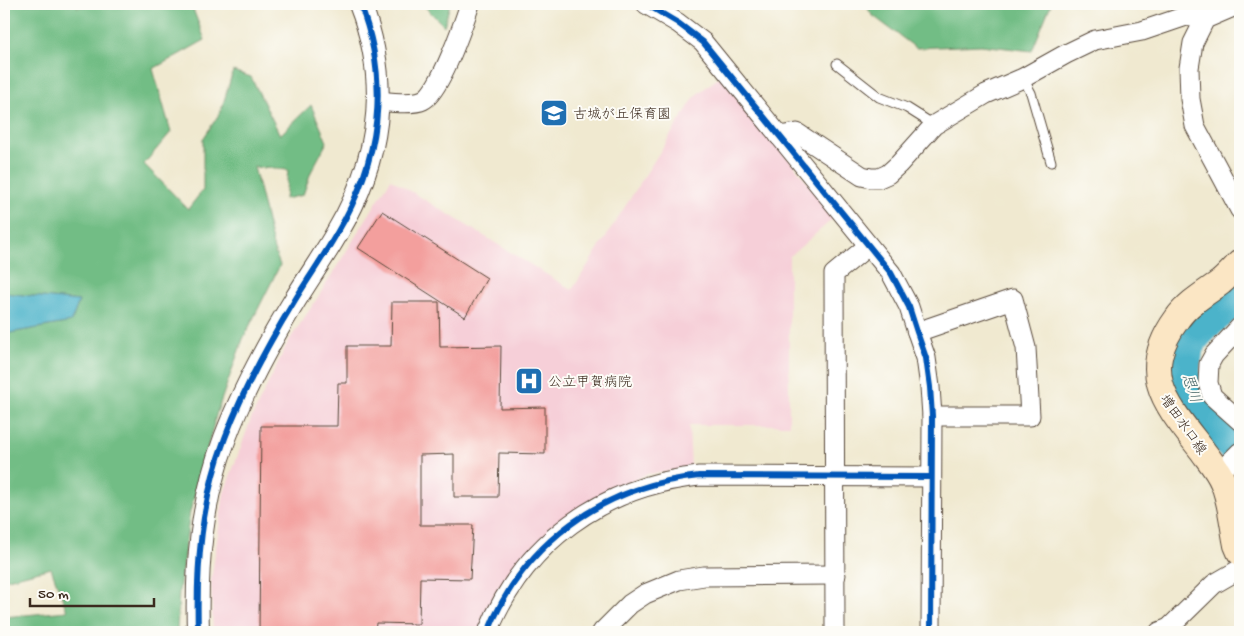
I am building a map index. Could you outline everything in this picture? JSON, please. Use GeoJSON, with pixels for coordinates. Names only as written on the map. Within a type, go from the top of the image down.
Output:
{"type":"FeatureCollection","features":[{"type":"Feature","properties":{"kind":"main road","name":"増田水口線"},"geometry":{"type":"LineString","coordinates":[[1240,263],[1178,318],[1162,347],[1158,361],[1160,389],[1165,400],[1229,462],[1224,483],[1240,552]]}},
{"type":"Feature","properties":{"kind":"street"},"geometry":{"type":"LineString","coordinates":[[198,632],[198,558],[207,497],[225,437],[247,386],[291,307],[338,233],[357,195],[368,164],[374,139],[377,101],[374,55],[360,4]]}},
{"type":"Feature","properties":{"kind":"street"},"geometry":{"type":"LineString","coordinates":[[377,101],[412,102],[423,100],[431,95],[451,54],[470,4]]}},
{"type":"Feature","properties":{"kind":"street"},"geometry":{"type":"LineString","coordinates":[[646,4],[678,23],[703,42],[891,274],[909,307],[926,358],[932,416],[931,632]]}},
{"type":"Feature","properties":{"kind":"street"},"geometry":{"type":"LineString","coordinates":[[779,136],[797,133],[862,176],[879,178],[888,174],[899,164],[934,125],[986,94],[1023,78],[1095,40],[1142,31],[1186,16],[1205,20],[1240,4]]}},
{"type":"Feature","properties":{"kind":"street"},"geometry":{"type":"LineString","coordinates":[[1205,20],[1193,43],[1189,68],[1190,99],[1195,126],[1240,210]]}},
{"type":"Feature","properties":{"kind":"street"},"geometry":{"type":"LineString","coordinates":[[835,632],[834,274],[868,246]]}},
{"type":"Feature","properties":{"kind":"street"},"geometry":{"type":"LineString","coordinates":[[917,332],[1013,299],[1026,348],[1030,416],[932,416]]}},
{"type":"Feature","properties":{"kind":"street"},"geometry":{"type":"LineString","coordinates":[[1240,327],[1214,355],[1209,364],[1208,383],[1212,396],[1240,421]]}},
{"type":"Feature","properties":{"kind":"street"},"geometry":{"type":"LineString","coordinates":[[488,632],[508,591],[539,552],[564,529],[582,516],[630,491],[665,481],[699,476],[931,477]]}},
{"type":"Feature","properties":{"kind":"street"},"geometry":{"type":"LineString","coordinates":[[1158,632],[1169,628],[1214,584],[1240,569]]}},
{"type":"Feature","properties":{"kind":"street"},"geometry":{"type":"LineString","coordinates":[[602,632],[630,604],[645,594],[679,580],[704,576],[836,575]]}},
{"type":"Feature","properties":{"kind":"lane"},"geometry":{"type":"LineString","coordinates":[[837,64],[879,98],[907,108],[934,125]]}},
{"type":"Feature","properties":{"kind":"lane"},"geometry":{"type":"LineString","coordinates":[[1023,78],[1031,93],[1051,162]]}},
{"type":"Feature","properties":{"kind":"shaded area","name":"公立甲賀病院"},"geometry":{"type":"Polygon","coordinates":[[[722,75],[835,217],[789,257],[789,425],[689,425],[691,469],[647,474],[591,500],[567,517],[479,632],[213,632],[211,581],[224,493],[251,419],[288,342],[391,179],[572,290],[696,95],[722,75]]]}},
{"type":"Feature","properties":{"kind":"green space"},"geometry":{"type":"Polygon","coordinates":[[[4,4],[78,4],[77,7],[98,4],[191,4],[205,40],[153,69],[171,132],[144,164],[188,209],[203,190],[203,139],[221,111],[233,71],[251,77],[280,135],[311,105],[327,142],[311,172],[303,195],[285,199],[288,170],[254,167],[274,250],[280,265],[243,339],[217,412],[190,512],[179,591],[177,632],[4,632],[4,617],[67,611],[51,568],[4,580],[4,334],[71,322],[79,301],[4,293],[4,4]]]}},
{"type":"Feature","properties":{"kind":"green space"},"geometry":{"type":"Polygon","coordinates":[[[422,4],[450,4],[444,26],[422,4]]]}},
{"type":"Feature","properties":{"kind":"green space"},"geometry":{"type":"Polygon","coordinates":[[[865,4],[1051,4],[1032,51],[981,45],[916,48],[872,15],[865,4]]]}},
{"type":"Feature","properties":{"kind":"water"},"geometry":{"type":"Polygon","coordinates":[[[4,293],[79,301],[71,322],[4,334],[4,293]]]}},
{"type":"Feature","properties":{"kind":"building"},"geometry":{"type":"Polygon","coordinates":[[[382,211],[487,278],[465,317],[358,248],[382,211]]]}},
{"type":"Feature","properties":{"kind":"building","name":"公立甲賀病院"},"geometry":{"type":"Polygon","coordinates":[[[392,302],[439,302],[440,347],[501,346],[500,408],[545,407],[545,454],[499,453],[498,497],[454,497],[454,454],[420,455],[420,525],[473,525],[470,579],[420,578],[419,624],[376,623],[375,632],[259,632],[261,426],[337,426],[338,383],[347,383],[347,346],[391,346],[392,302]]]}},
{"type":"Feature","properties":{"kind":"waterway","name":"思川"},"geometry":{"type":"LineString","coordinates":[[1240,298],[1213,320],[1194,339],[1189,348],[1186,374],[1188,388],[1193,401],[1210,425],[1240,455]]}},
{"type":"Feature","properties":{"kind":"cycle path"},"geometry":{"type":"LineString","coordinates":[[198,632],[199,558],[205,510],[210,486],[225,438],[240,402],[266,350],[352,206],[371,150],[378,92],[376,63],[370,34],[360,4]]}},
{"type":"Feature","properties":{"kind":"cycle path"},"geometry":{"type":"LineString","coordinates":[[646,4],[678,23],[703,42],[891,273],[909,307],[926,358],[932,416],[931,632]]}},
{"type":"Feature","properties":{"kind":"cycle path"},"geometry":{"type":"LineString","coordinates":[[488,632],[503,600],[523,571],[545,546],[571,524],[600,506],[631,492],[664,482],[699,476],[931,477]]}},
{"type":"Feature","properties":{"kind":"place","name":"古城が丘保育園"},"geometry":{"type":"Point","coordinates":[554,113]}},
{"type":"Feature","properties":{"kind":"place","name":"公立甲賀病院"},"geometry":{"type":"Point","coordinates":[529,381]}}]}
